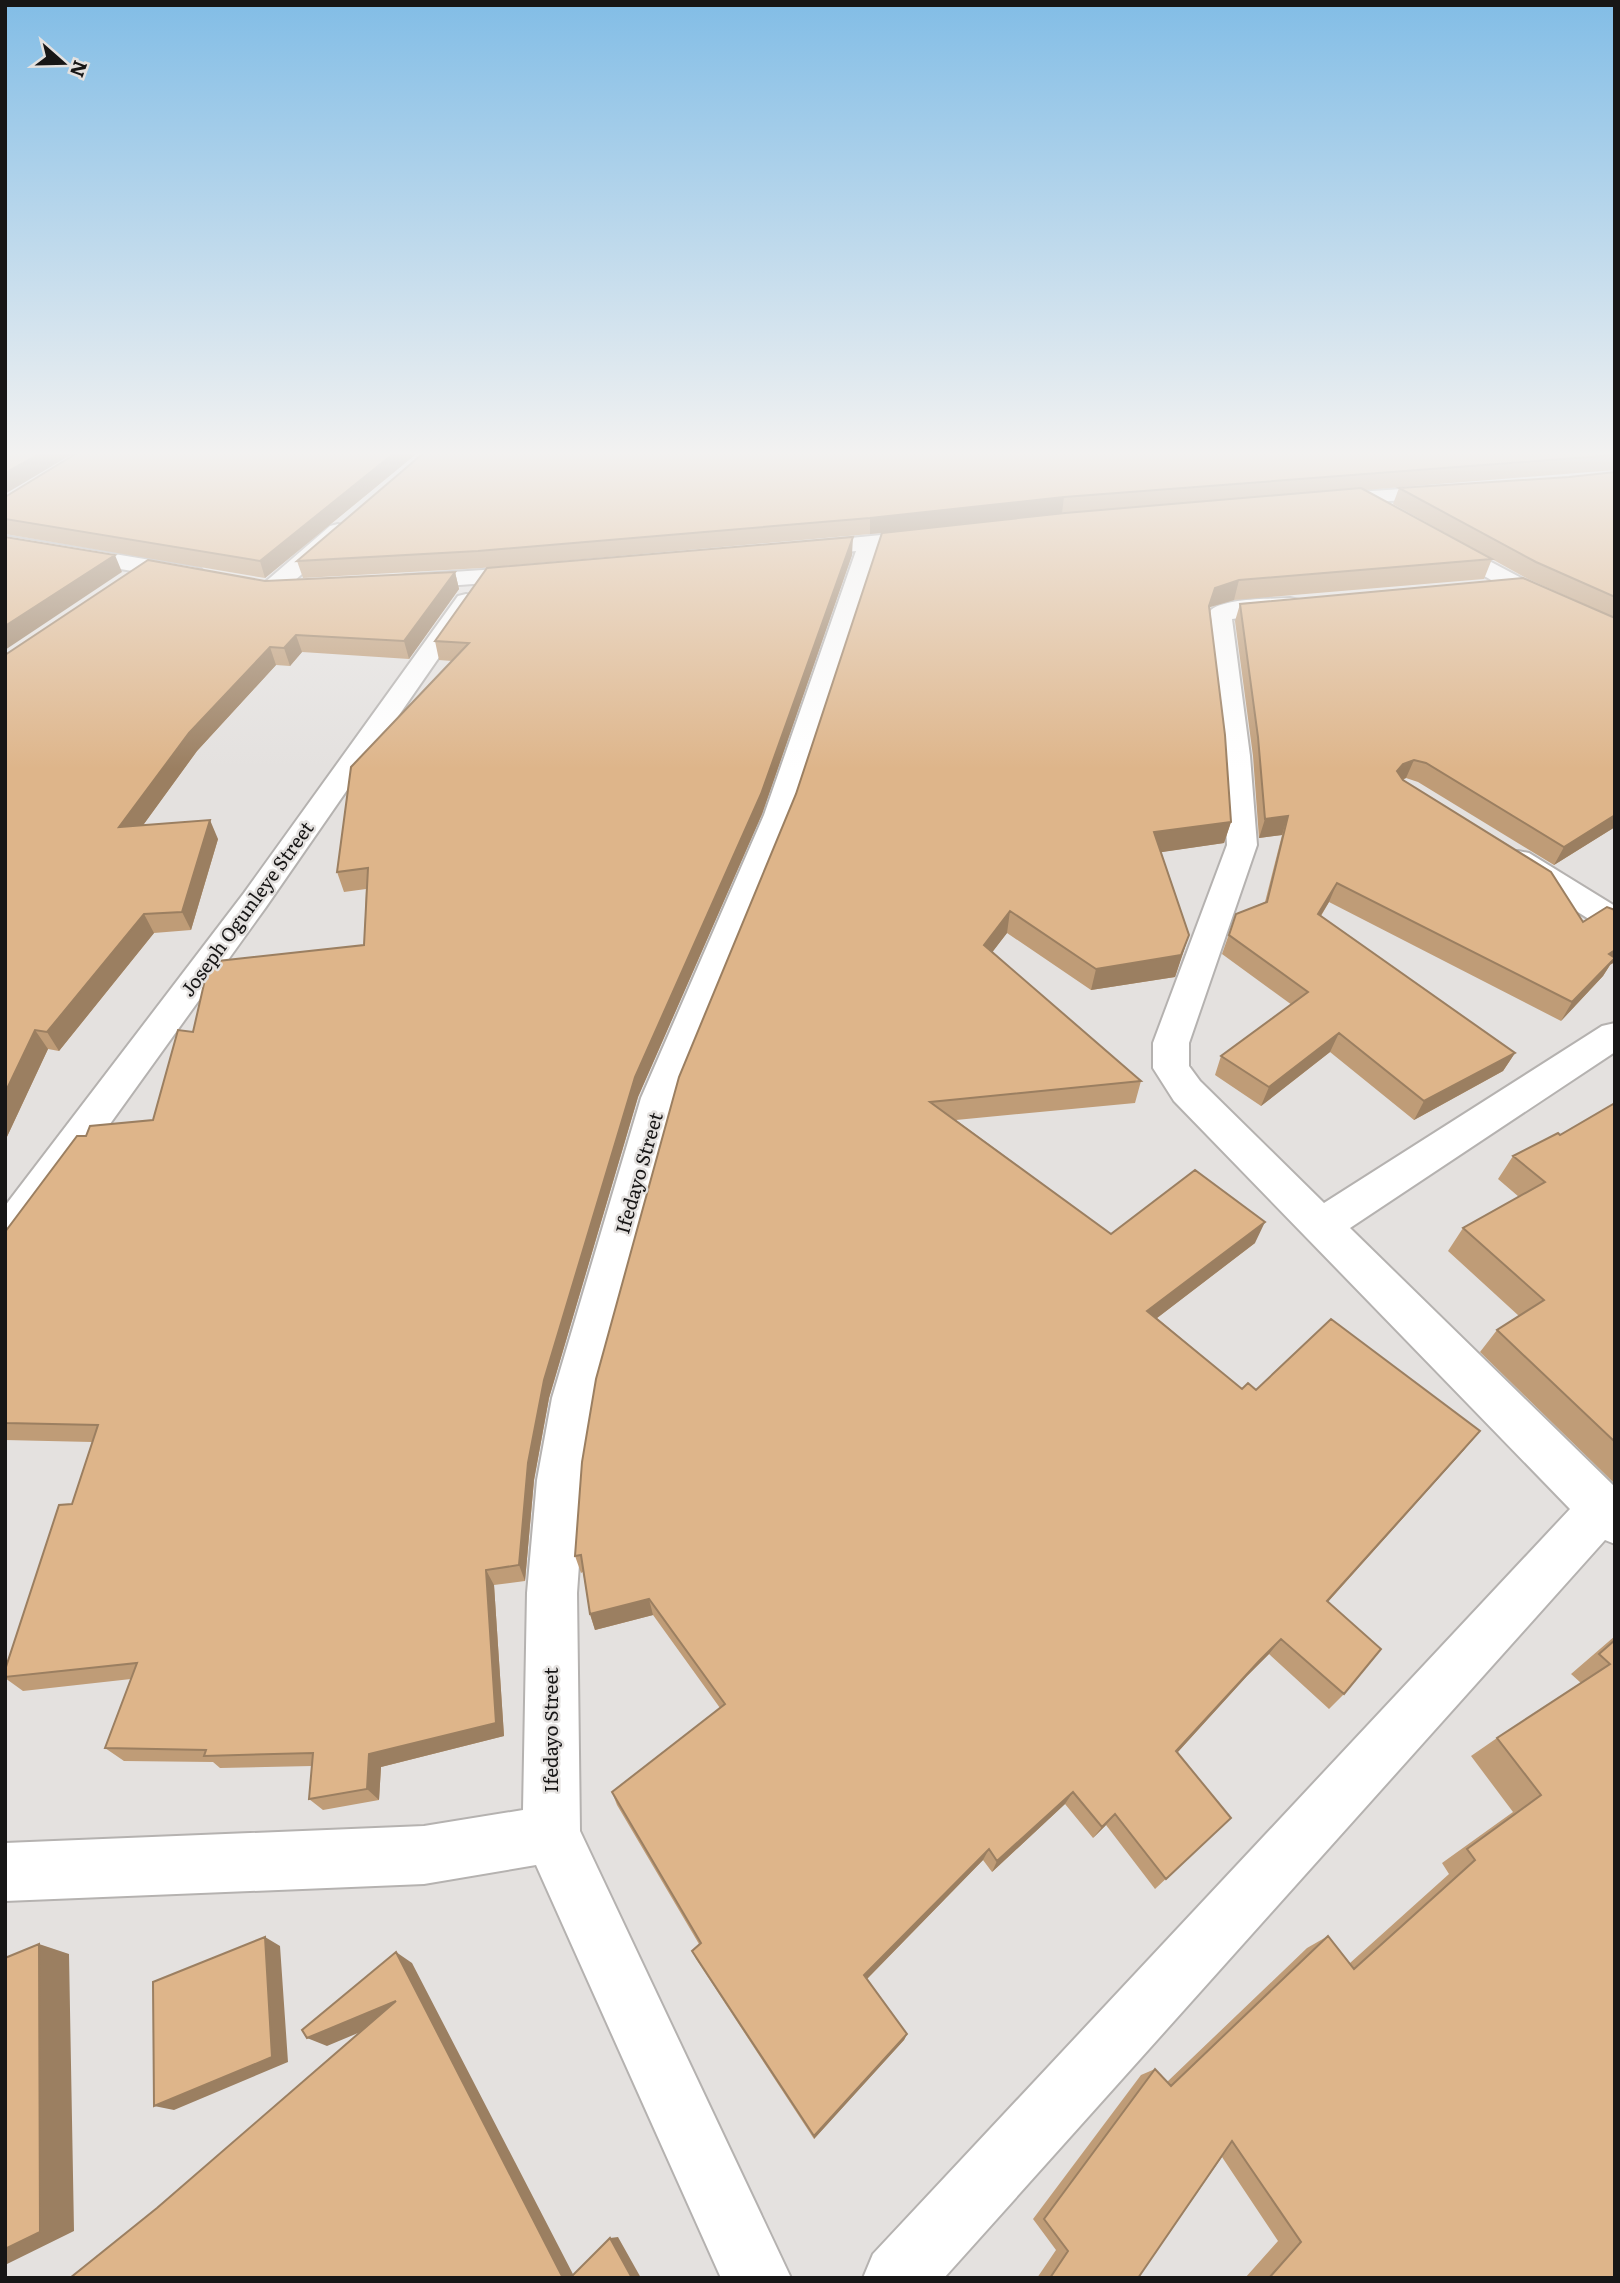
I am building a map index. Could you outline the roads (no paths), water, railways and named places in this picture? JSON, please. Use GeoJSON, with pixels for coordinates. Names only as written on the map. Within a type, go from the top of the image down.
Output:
{"type":"FeatureCollection","features":[{"type":"Feature","properties":{"kind":"street"},"geometry":{"type":"LineString","coordinates":[[90,557],[217,579]]}},
{"type":"Feature","properties":{"kind":"street"},"geometry":{"type":"LineString","coordinates":[[271,589],[309,557]]}},
{"type":"Feature","properties":{"kind":"street","name":"Ifedayo Street"},"geometry":{"type":"LineString","coordinates":[[551,1834],[552,1594],[561,1480],[575,1398],[660,1098],[779,815],[866,557]]}},
{"type":"Feature","properties":{"kind":"street"},"geometry":{"type":"LineString","coordinates":[[1466,557],[1519,586],[1615,630]]}},
{"type":"Feature","properties":{"kind":"street"},"geometry":{"type":"LineString","coordinates":[[117,589],[150,566]]}},
{"type":"Feature","properties":{"kind":"street"},"geometry":{"type":"LineString","coordinates":[[390,583],[552,572]]}},
{"type":"Feature","properties":{"kind":"street","name":"Joseph Ogunleye Street"},"geometry":{"type":"LineString","coordinates":[[5,1237],[246,912],[482,578]]}},
{"type":"Feature","properties":{"kind":"street"},"geometry":{"type":"LineString","coordinates":[[244,584],[271,589],[311,587]]}},
{"type":"Feature","properties":{"kind":"street"},"geometry":{"type":"LineString","coordinates":[[1478,590],[1519,586]]}},
{"type":"Feature","properties":{"kind":"street"},"geometry":{"type":"LineString","coordinates":[[897,2278],[1608,1515],[1187,1091],[1171,1068],[1171,1043],[1242,845],[1236,757],[1219,626],[1220,615],[1234,610],[1316,603]]}},
{"type":"Feature","properties":{"kind":"street"},"geometry":{"type":"LineString","coordinates":[[1499,848],[1615,921]]}},
{"type":"Feature","properties":{"kind":"street"},"geometry":{"type":"LineString","coordinates":[[1321,1226],[1615,1035]]}},
{"type":"Feature","properties":{"kind":"street"},"geometry":{"type":"LineString","coordinates":[[5,1872],[424,1855],[551,1834],[757,2278]]}}]}
